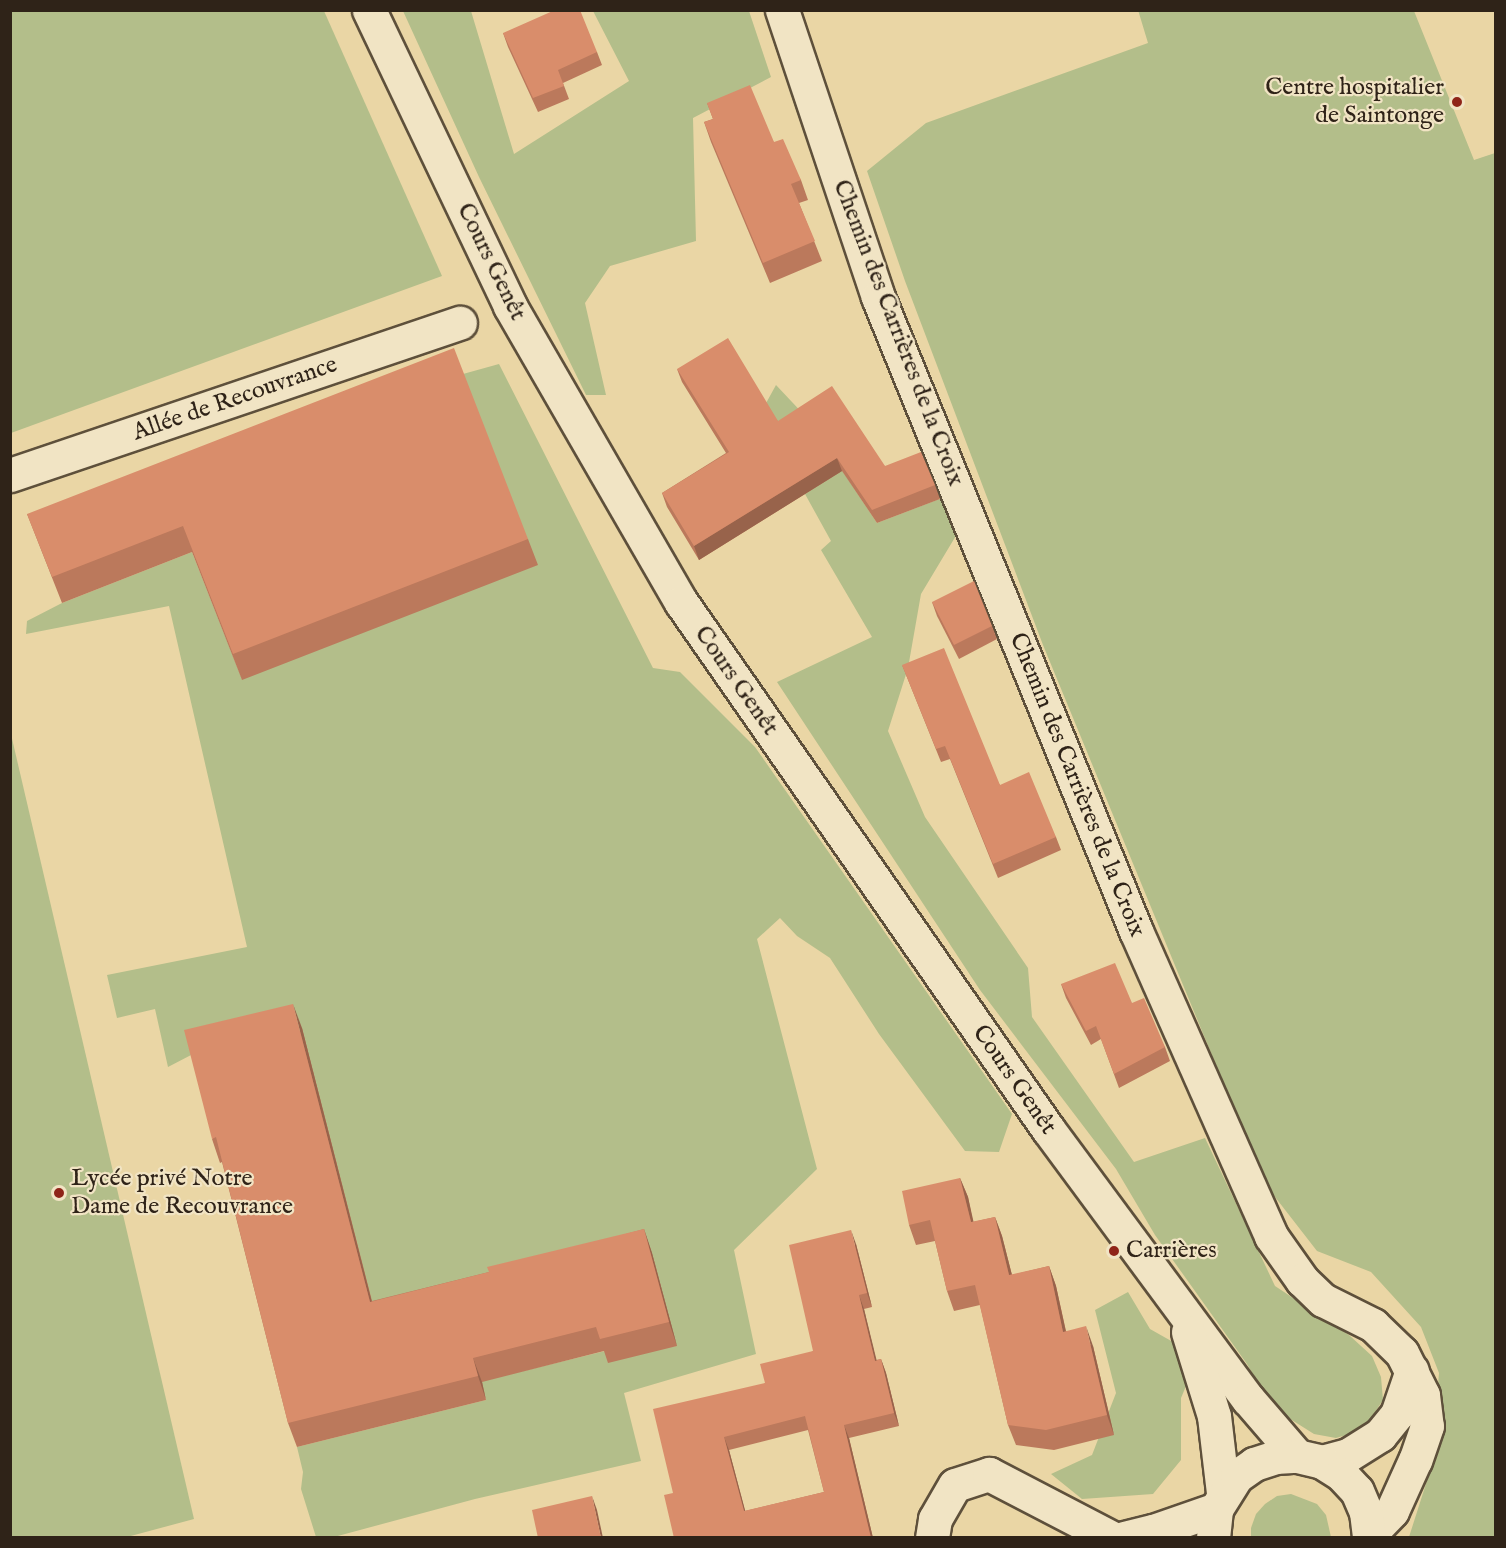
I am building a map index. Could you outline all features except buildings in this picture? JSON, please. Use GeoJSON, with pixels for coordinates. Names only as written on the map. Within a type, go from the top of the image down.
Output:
{"type":"FeatureCollection","features":[{"type":"Feature","properties":{"kind":"street","name":"Cours Genêt"},"geometry":{"type":"LineString","coordinates":[[369,10],[510,306],[681,602],[1047,1129],[1248,1399],[1309,1459],[1341,1474],[1357,1491],[1366,1512],[1369,1536]]}},
{"type":"Feature","properties":{"kind":"street","name":"Chemin des Carrières de la Croix"},"geometry":{"type":"LineString","coordinates":[[782,10],[878,297],[1136,932],[1271,1236],[1309,1286],[1323,1300],[1373,1325],[1402,1353],[1423,1395],[1426,1425],[1415,1460],[1392,1511],[1369,1536]]}},
{"type":"Feature","properties":{"kind":"street","name":"Allée de Recouvrance"},"geometry":{"type":"LineString","coordinates":[[10,475],[460,323]]}},
{"type":"Feature","properties":{"kind":"street","name":"Cours Genêt"},"geometry":{"type":"LineString","coordinates":[[1178,1305],[1197,1355],[1214,1416],[1217,1513]]}},
{"type":"Feature","properties":{"kind":"street"},"geometry":{"type":"LineString","coordinates":[[1124,1538],[1217,1513],[1237,1476],[1254,1464],[1275,1457],[1309,1459],[1348,1455],[1380,1436],[1397,1413],[1412,1370]]}},
{"type":"Feature","properties":{"kind":"street"},"geometry":{"type":"LineString","coordinates":[[932,1538],[935,1520],[956,1485],[989,1474],[1112,1538]]}},
{"type":"Feature","properties":{"kind":"green space"},"geometry":{"type":"Polygon","coordinates":[[[11,10],[324,11],[442,276],[11,433],[11,10]]]}},
{"type":"Feature","properties":{"kind":"green space"},"geometry":{"type":"Polygon","coordinates":[[[1138,10],[1414,11],[1474,160],[1495,153],[1495,1537],[1409,1537],[1431,1468],[1439,1373],[1421,1327],[1371,1272],[1317,1251],[1265,1184],[1043,645],[905,281],[867,171],[926,123],[1148,43],[1138,10]]]}},
{"type":"Feature","properties":{"kind":"green space"},"geometry":{"type":"Polygon","coordinates":[[[403,11],[471,11],[514,154],[629,81],[593,11],[749,11],[771,77],[693,118],[696,241],[610,266],[585,303],[606,395],[586,395],[479,177],[403,11]]]}},
{"type":"Feature","properties":{"kind":"green space"},"geometry":{"type":"Polygon","coordinates":[[[499,364],[653,668],[680,672],[755,747],[1012,1114],[999,1152],[965,1151],[879,1034],[830,958],[797,936],[780,918],[757,939],[817,1169],[734,1250],[756,1354],[624,1393],[641,1461],[475,1499],[334,1537],[316,1537],[301,1489],[303,1472],[297,1447],[486,1400],[478,1368],[515,1373],[605,1351],[677,1346],[378,1326],[193,1054],[168,1067],[155,1009],[117,1018],[107,975],[247,947],[169,606],[26,634],[27,621],[62,603],[192,552],[242,679],[463,374],[499,364]]]}},
{"type":"Feature","properties":{"kind":"green space"},"geometry":{"type":"Polygon","coordinates":[[[776,385],[808,419],[877,523],[950,495],[957,534],[921,594],[908,668],[888,731],[925,817],[1028,968],[1032,1017],[1134,1162],[1205,1138],[1275,1286],[1349,1335],[1372,1356],[1381,1377],[1383,1400],[1369,1421],[1353,1433],[1336,1438],[1314,1434],[1287,1417],[1262,1390],[1247,1364],[1155,1235],[1116,1169],[980,990],[777,682],[872,637],[821,550],[831,541],[805,494],[814,488],[765,405],[776,385]]]}},
{"type":"Feature","properties":{"kind":"green space","name":"Lycée privé Notre Dame de Recouvrance"},"geometry":{"type":"Polygon","coordinates":[[[10,730],[194,1519],[127,1537],[11,1537],[10,730]]]}},
{"type":"Feature","properties":{"kind":"green space"},"geometry":{"type":"Polygon","coordinates":[[[1128,1292],[1150,1329],[1173,1342],[1191,1374],[1181,1398],[1181,1460],[1153,1494],[1082,1499],[1051,1474],[1092,1455],[1116,1393],[1095,1310],[1128,1292]]]}},
{"type":"Feature","properties":{"kind":"green space"},"geometry":{"type":"Polygon","coordinates":[[[1291,1494],[1317,1504],[1326,1515],[1331,1537],[1251,1537],[1251,1528],[1256,1514],[1265,1504],[1277,1496],[1291,1494]]]}},
{"type":"Feature","properties":{"kind":"place","name":"Centre hospitalier de Saintonge"},"geometry":{"type":"Point","coordinates":[1457,102]}},
{"type":"Feature","properties":{"kind":"place","name":"Lycée privé Notre Dame de Recouvrance"},"geometry":{"type":"Point","coordinates":[59,1193]}},
{"type":"Feature","properties":{"kind":"place","name":"Carrières"},"geometry":{"type":"Point","coordinates":[1114,1251]}}]}
